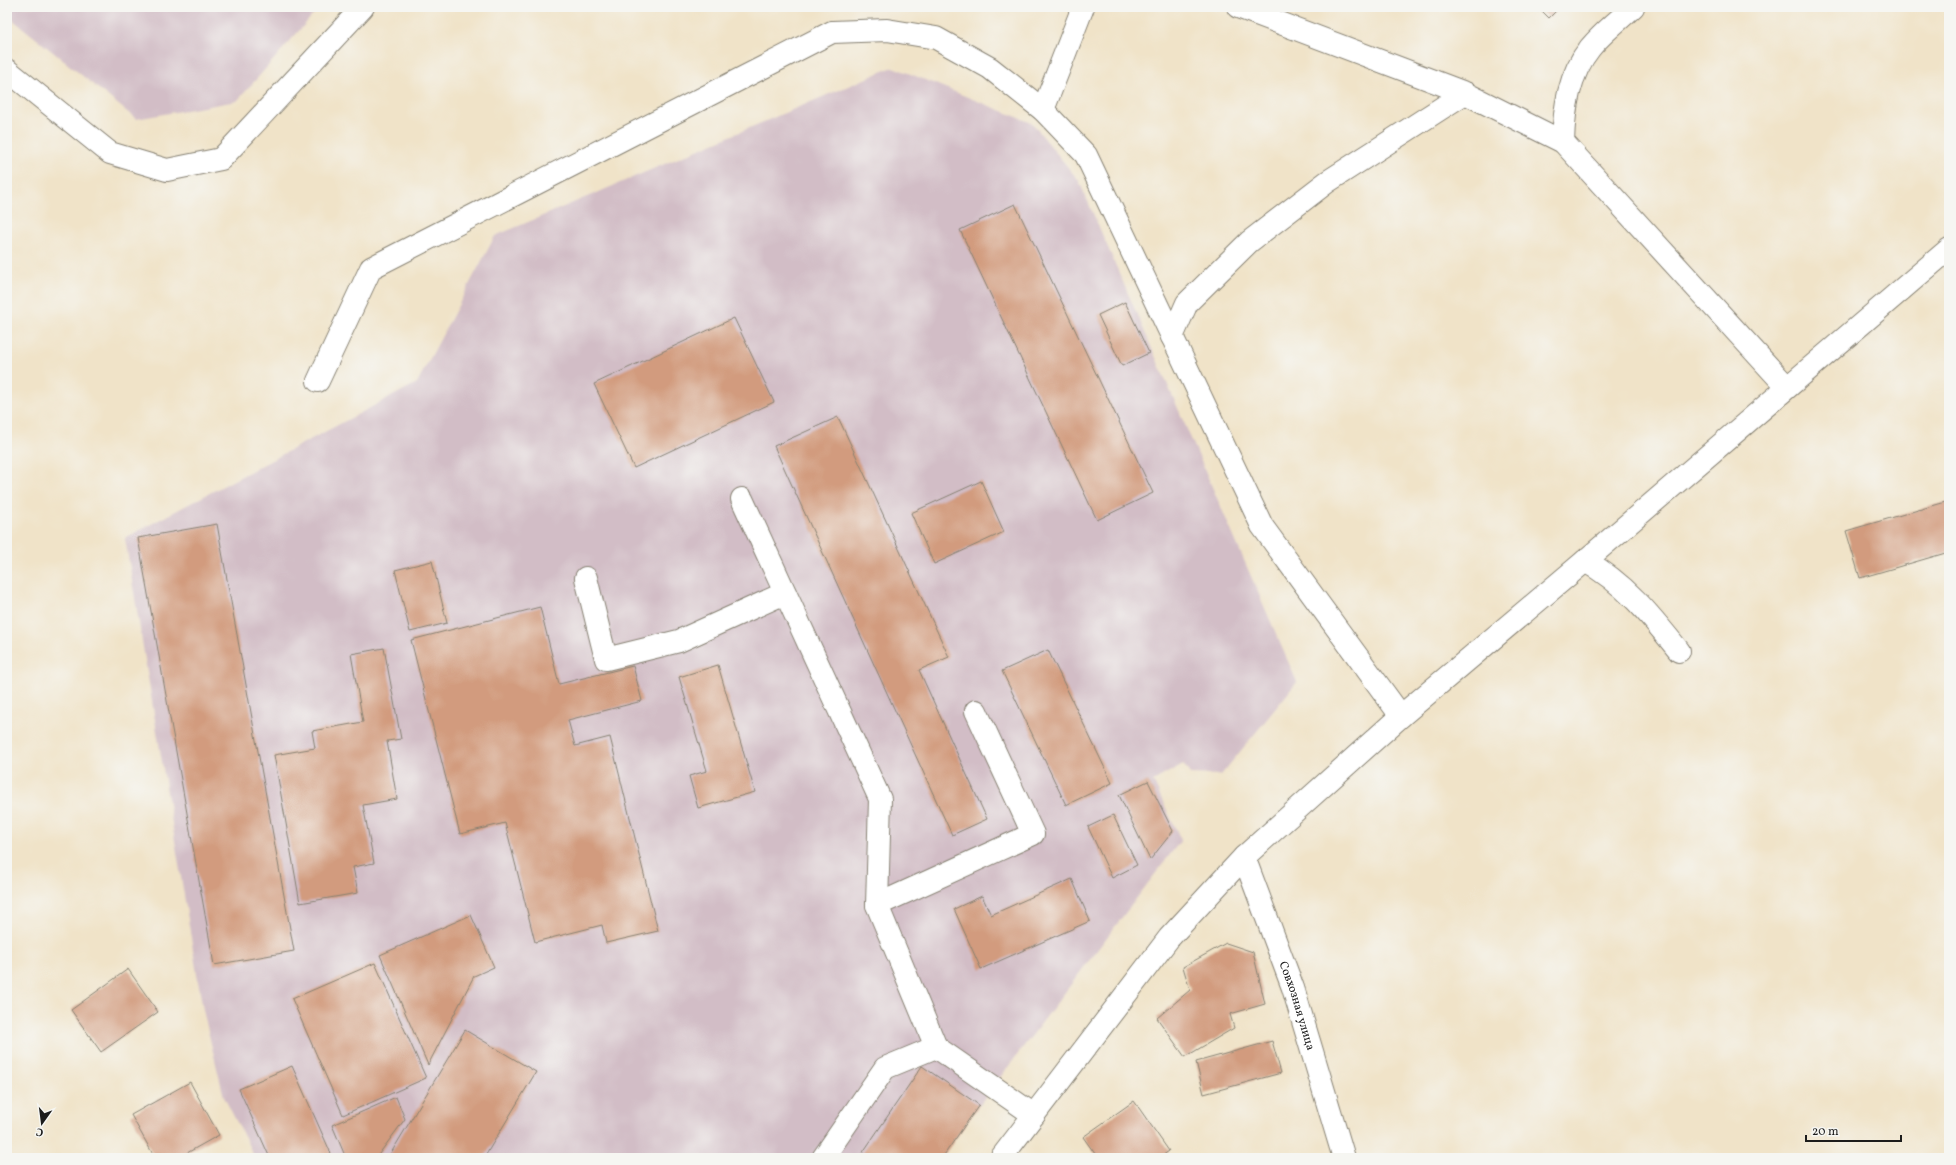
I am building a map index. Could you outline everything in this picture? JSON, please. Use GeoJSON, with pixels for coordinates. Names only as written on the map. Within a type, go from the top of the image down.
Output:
{"type":"FeatureCollection","features":[{"type":"Feature","properties":{"kind":"street"},"geometry":{"type":"LineString","coordinates":[[7,70],[110,153],[167,170],[221,159],[363,7]]}},
{"type":"Feature","properties":{"kind":"street"},"geometry":{"type":"LineString","coordinates":[[1042,110],[1084,7]]}},
{"type":"Feature","properties":{"kind":"street"},"geometry":{"type":"LineString","coordinates":[[1238,7],[1465,93],[1563,142],[1787,387]]}},
{"type":"Feature","properties":{"kind":"street"},"geometry":{"type":"LineString","coordinates":[[1563,142],[1566,101],[1576,72],[1590,48],[1633,7]]}},
{"type":"Feature","properties":{"kind":"street"},"geometry":{"type":"LineString","coordinates":[[318,381],[371,268],[832,32],[887,30],[936,38],[990,68],[1042,110],[1086,155],[1262,526],[1401,716]]}},
{"type":"Feature","properties":{"kind":"street"},"geometry":{"type":"LineString","coordinates":[[1172,337],[1187,303],[1249,242],[1327,182],[1465,93]]}},
{"type":"Feature","properties":{"kind":"street"},"geometry":{"type":"LineString","coordinates":[[1001,1158],[1169,938],[1244,856],[1401,716],[1585,561],[1949,249]]}},
{"type":"Feature","properties":{"kind":"street"},"geometry":{"type":"LineString","coordinates":[[742,499],[880,799],[877,905],[936,1047],[1034,1114]]}},
{"type":"Feature","properties":{"kind":"street"},"geometry":{"type":"LineString","coordinates":[[1585,561],[1606,572],[1646,609],[1679,651]]}},
{"type":"Feature","properties":{"kind":"street"},"geometry":{"type":"LineString","coordinates":[[586,578],[606,660],[680,641],[785,593]]}},
{"type":"Feature","properties":{"kind":"street"},"geometry":{"type":"LineString","coordinates":[[877,905],[1033,834],[976,711]]}},
{"type":"Feature","properties":{"kind":"street","name":"Совхозная улица"},"geometry":{"type":"LineString","coordinates":[[1244,856],[1293,988],[1344,1158]]}},
{"type":"Feature","properties":{"kind":"street"},"geometry":{"type":"LineString","coordinates":[[823,1158],[885,1068],[936,1047]]}},
{"type":"Feature","properties":{"kind":"shaded area"},"geometry":{"type":"Polygon","coordinates":[[[7,7],[320,7],[237,101],[136,119],[7,15],[7,7]]]}},
{"type":"Feature","properties":{"kind":"shaded area"},"geometry":{"type":"Polygon","coordinates":[[[893,67],[1032,123],[1079,181],[1297,682],[1221,775],[1190,774],[1183,764],[1153,781],[1181,840],[979,1105],[942,1158],[255,1158],[224,1097],[203,1010],[125,538],[417,383],[495,236],[893,67]]]}},
{"type":"Feature","properties":{"kind":"building"},"geometry":{"type":"Polygon","coordinates":[[[1538,7],[1560,7],[1549,18],[1538,7]]]}},
{"type":"Feature","properties":{"kind":"building"},"geometry":{"type":"Polygon","coordinates":[[[1015,204],[1153,493],[1097,520],[960,230],[1015,204]]]}},
{"type":"Feature","properties":{"kind":"building"},"geometry":{"type":"Polygon","coordinates":[[[1125,302],[1149,353],[1122,366],[1098,315],[1125,302]]]}},
{"type":"Feature","properties":{"kind":"building"},"geometry":{"type":"Polygon","coordinates":[[[734,318],[774,402],[634,468],[594,384],[734,318]]]}},
{"type":"Feature","properties":{"kind":"building"},"geometry":{"type":"Polygon","coordinates":[[[838,417],[949,657],[919,670],[987,819],[952,835],[774,446],[838,417]]]}},
{"type":"Feature","properties":{"kind":"building"},"geometry":{"type":"Polygon","coordinates":[[[981,481],[1004,532],[934,564],[911,513],[981,481]]]}},
{"type":"Feature","properties":{"kind":"building"},"geometry":{"type":"Polygon","coordinates":[[[1949,501],[1949,552],[1860,578],[1846,531],[1949,501]]]}},
{"type":"Feature","properties":{"kind":"building"},"geometry":{"type":"Polygon","coordinates":[[[217,524],[294,951],[214,965],[138,538],[217,524]]]}},
{"type":"Feature","properties":{"kind":"building"},"geometry":{"type":"Polygon","coordinates":[[[432,561],[447,623],[410,632],[395,570],[432,561]]]}},
{"type":"Feature","properties":{"kind":"building"},"geometry":{"type":"Polygon","coordinates":[[[540,607],[559,684],[633,666],[642,701],[568,720],[575,746],[610,737],[658,931],[606,943],[602,925],[535,942],[505,823],[460,834],[411,640],[540,607]]]}},
{"type":"Feature","properties":{"kind":"building"},"geometry":{"type":"Polygon","coordinates":[[[384,648],[401,739],[387,741],[397,799],[363,805],[374,863],[353,867],[358,893],[300,903],[274,755],[315,748],[312,731],[363,722],[351,654],[384,648]]]}},
{"type":"Feature","properties":{"kind":"building"},"geometry":{"type":"Polygon","coordinates":[[[1048,650],[1112,783],[1066,805],[1002,671],[1048,650]]]}},
{"type":"Feature","properties":{"kind":"building"},"geometry":{"type":"Polygon","coordinates":[[[718,665],[755,792],[698,808],[689,776],[707,771],[679,677],[718,665]]]}},
{"type":"Feature","properties":{"kind":"building"},"geometry":{"type":"Polygon","coordinates":[[[1148,781],[1173,831],[1150,860],[1119,795],[1148,781]]]}},
{"type":"Feature","properties":{"kind":"building"},"geometry":{"type":"Polygon","coordinates":[[[1113,815],[1137,865],[1112,878],[1088,827],[1113,815]]]}},
{"type":"Feature","properties":{"kind":"building"},"geometry":{"type":"Polygon","coordinates":[[[1072,879],[1090,921],[981,969],[954,909],[982,896],[991,915],[1072,879]]]}},
{"type":"Feature","properties":{"kind":"building"},"geometry":{"type":"Polygon","coordinates":[[[471,915],[494,967],[474,976],[428,1065],[380,955],[471,915]]]}},
{"type":"Feature","properties":{"kind":"building"},"geometry":{"type":"Polygon","coordinates":[[[1226,943],[1253,952],[1265,1004],[1230,1014],[1234,1028],[1185,1057],[1157,1018],[1190,990],[1183,967],[1226,943]]]}},
{"type":"Feature","properties":{"kind":"building"},"geometry":{"type":"Polygon","coordinates":[[[375,963],[426,1078],[343,1115],[292,999],[375,963]]]}},
{"type":"Feature","properties":{"kind":"building"},"geometry":{"type":"Polygon","coordinates":[[[128,969],[158,1012],[101,1052],[71,1010],[128,969]]]}},
{"type":"Feature","properties":{"kind":"building"},"geometry":{"type":"Polygon","coordinates":[[[465,1030],[536,1072],[484,1158],[388,1158],[465,1030]]]}},
{"type":"Feature","properties":{"kind":"building"},"geometry":{"type":"Polygon","coordinates":[[[1272,1041],[1281,1073],[1204,1094],[1196,1062],[1272,1041]]]}},
{"type":"Feature","properties":{"kind":"building"},"geometry":{"type":"Polygon","coordinates":[[[292,1066],[333,1158],[270,1158],[239,1089],[292,1066]]]}},
{"type":"Feature","properties":{"kind":"building"},"geometry":{"type":"Polygon","coordinates":[[[922,1066],[979,1105],[942,1158],[859,1158],[922,1066]]]}},
{"type":"Feature","properties":{"kind":"building"},"geometry":{"type":"Polygon","coordinates":[[[190,1082],[219,1135],[178,1158],[155,1158],[131,1115],[190,1082]]]}},
{"type":"Feature","properties":{"kind":"building"},"geometry":{"type":"Polygon","coordinates":[[[396,1097],[405,1119],[376,1158],[346,1158],[332,1125],[396,1097]]]}},
{"type":"Feature","properties":{"kind":"building"},"geometry":{"type":"Polygon","coordinates":[[[1134,1101],[1169,1151],[1159,1158],[1098,1158],[1083,1137],[1134,1101]]]}}]}
